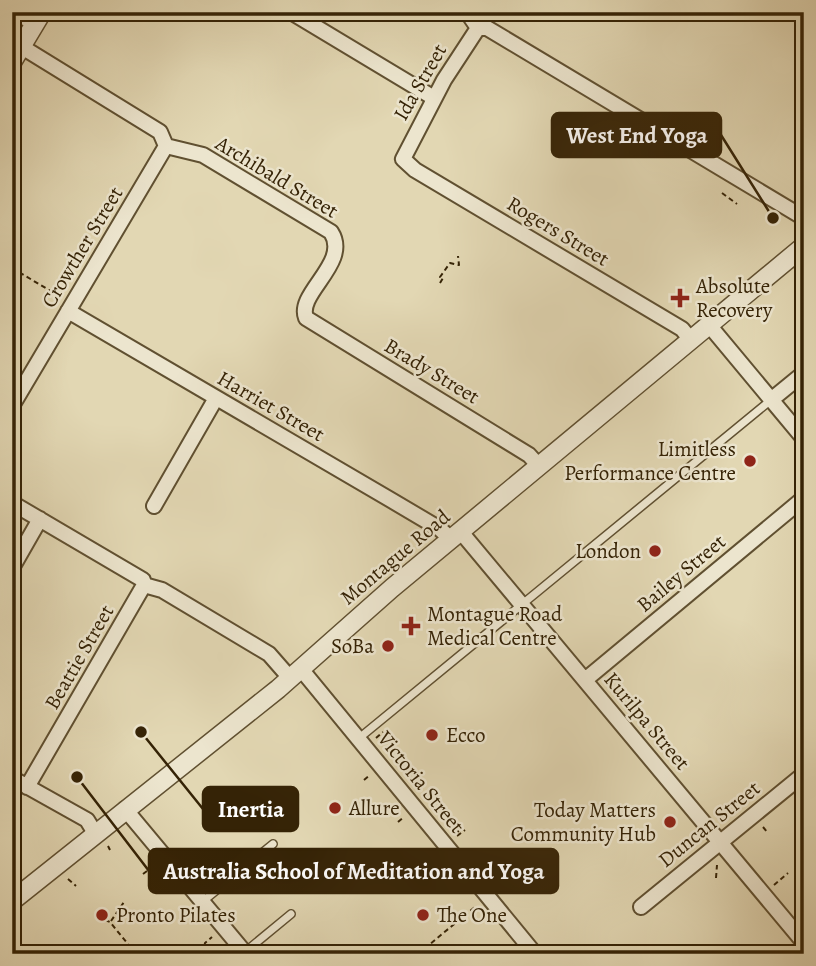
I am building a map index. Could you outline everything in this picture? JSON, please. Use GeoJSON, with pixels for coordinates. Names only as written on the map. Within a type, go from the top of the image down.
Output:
{"type":"FeatureCollection","features":[{"type":"Feature","properties":{"kind":"street"},"geometry":{"type":"LineString","coordinates":[[12,62],[38,18],[15,12]]}},
{"type":"Feature","properties":{"kind":"street"},"geometry":{"type":"LineString","coordinates":[[291,12],[434,98]]}},
{"type":"Feature","properties":{"kind":"street"},"geometry":{"type":"LineString","coordinates":[[467,12],[478,28],[486,28],[804,218]]}},
{"type":"Feature","properties":{"kind":"street","name":"Ida Street"},"geometry":{"type":"LineString","coordinates":[[403,159],[434,98],[478,28]]}},
{"type":"Feature","properties":{"kind":"street"},"geometry":{"type":"LineString","coordinates":[[22,47],[160,132],[166,146]]}},
{"type":"Feature","properties":{"kind":"street","name":"Archibald Street"},"geometry":{"type":"LineString","coordinates":[[166,146],[203,156],[331,232],[335,238],[334,257],[304,313]]}},
{"type":"Feature","properties":{"kind":"street","name":"Crowther Street"},"geometry":{"type":"LineString","coordinates":[[12,407],[166,146]]}},
{"type":"Feature","properties":{"kind":"street","name":"Rogers Street"},"geometry":{"type":"LineString","coordinates":[[403,159],[415,170],[682,329],[691,340]]}},
{"type":"Feature","properties":{"kind":"street","name":"Montague Road"},"geometry":{"type":"LineString","coordinates":[[12,901],[102,840],[125,809],[295,673],[797,251]]}},
{"type":"Feature","properties":{"kind":"street","name":"Harriet Street"},"geometry":{"type":"LineString","coordinates":[[68,311],[456,536]]}},
{"type":"Feature","properties":{"kind":"street","name":"Brady Street"},"geometry":{"type":"LineString","coordinates":[[304,313],[309,322],[529,456],[539,466]]}},
{"type":"Feature","properties":{"kind":"street"},"geometry":{"type":"LineString","coordinates":[[709,325],[804,439]]}},
{"type":"Feature","properties":{"kind":"street"},"geometry":{"type":"LineString","coordinates":[[772,400],[804,373]]}},
{"type":"Feature","properties":{"kind":"street"},"geometry":{"type":"LineString","coordinates":[[154,506],[216,398]]}},
{"type":"Feature","properties":{"kind":"street","name":"Bailey Street"},"geometry":{"type":"LineString","coordinates":[[585,680],[804,498]]}},
{"type":"Feature","properties":{"kind":"street","name":"Victoria Street"},"geometry":{"type":"LineString","coordinates":[[12,503],[143,580],[144,585],[162,590],[269,654],[295,673],[358,739],[535,954]]}},
{"type":"Feature","properties":{"kind":"street"},"geometry":{"type":"LineString","coordinates":[[12,568],[40,519]]}},
{"type":"Feature","properties":{"kind":"street","name":"Kurilpa Street"},"geometry":{"type":"LineString","coordinates":[[456,536],[522,605],[800,938]]}},
{"type":"Feature","properties":{"kind":"street","name":"Beattie Street"},"geometry":{"type":"LineString","coordinates":[[27,787],[144,585]]}},
{"type":"Feature","properties":{"kind":"street","name":"Duncan Street"},"geometry":{"type":"LineString","coordinates":[[640,907],[804,774]]}},
{"type":"Feature","properties":{"kind":"street"},"geometry":{"type":"LineString","coordinates":[[12,778],[87,820],[102,840]]}},
{"type":"Feature","properties":{"kind":"street"},"geometry":{"type":"LineString","coordinates":[[125,809],[246,953]]}},
{"type":"Feature","properties":{"kind":"lane"},"geometry":{"type":"LineString","coordinates":[[797,251],[804,273]]}},
{"type":"Feature","properties":{"kind":"lane"},"geometry":{"type":"LineString","coordinates":[[358,739],[772,400]]}},
{"type":"Feature","properties":{"kind":"lane"},"geometry":{"type":"LineString","coordinates":[[202,902],[273,844]]}},
{"type":"Feature","properties":{"kind":"lane"},"geometry":{"type":"LineString","coordinates":[[246,953],[291,914]]}},
{"type":"Feature","properties":{"kind":"path"},"geometry":{"type":"LineString","coordinates":[[722,193],[737,204]]}},
{"type":"Feature","properties":{"kind":"path"},"geometry":{"type":"LineString","coordinates":[[440,284],[441,274],[450,263],[459,265],[458,256]]}},
{"type":"Feature","properties":{"kind":"path"},"geometry":{"type":"LineString","coordinates":[[12,268],[59,296]]}},
{"type":"Feature","properties":{"kind":"path"},"geometry":{"type":"LineString","coordinates":[[376,738],[383,732]]}},
{"type":"Feature","properties":{"kind":"path"},"geometry":{"type":"LineString","coordinates":[[364,780],[371,775]]}},
{"type":"Feature","properties":{"kind":"path"},"geometry":{"type":"LineString","coordinates":[[398,822],[405,816]]}},
{"type":"Feature","properties":{"kind":"path"},"geometry":{"type":"LineString","coordinates":[[762,826],[768,833]]}},
{"type":"Feature","properties":{"kind":"path"},"geometry":{"type":"LineString","coordinates":[[456,835],[464,829]]}},
{"type":"Feature","properties":{"kind":"path"},"geometry":{"type":"LineString","coordinates":[[102,840],[110,850]]}},
{"type":"Feature","properties":{"kind":"path"},"geometry":{"type":"LineString","coordinates":[[716,878],[717,865]]}},
{"type":"Feature","properties":{"kind":"path"},"geometry":{"type":"LineString","coordinates":[[143,874],[150,868]]}},
{"type":"Feature","properties":{"kind":"path"},"geometry":{"type":"LineString","coordinates":[[774,885],[788,873]]}},
{"type":"Feature","properties":{"kind":"path"},"geometry":{"type":"LineString","coordinates":[[68,879],[76,886]]}},
{"type":"Feature","properties":{"kind":"path"},"geometry":{"type":"LineString","coordinates":[[110,922],[124,902]]}},
{"type":"Feature","properties":{"kind":"path"},"geometry":{"type":"LineString","coordinates":[[418,954],[477,905]]}},
{"type":"Feature","properties":{"kind":"path"},"geometry":{"type":"LineString","coordinates":[[105,920],[110,922],[136,954]]}},
{"type":"Feature","properties":{"kind":"path"},"geometry":{"type":"LineString","coordinates":[[203,954],[205,943],[212,937]]}},
{"type":"Feature","properties":{"kind":"path"},"geometry":{"type":"LineString","coordinates":[[557,954],[568,949],[577,954]]}},
{"type":"Feature","properties":{"kind":"place","name":"West End Yoga"},"geometry":{"type":"Point","coordinates":[773,218]}},
{"type":"Feature","properties":{"kind":"place","name":"Absolute Recovery"},"geometry":{"type":"Point","coordinates":[680,298]}},
{"type":"Feature","properties":{"kind":"place","name":"Limitless Performance Centre"},"geometry":{"type":"Point","coordinates":[750,461]}},
{"type":"Feature","properties":{"kind":"place","name":"London"},"geometry":{"type":"Point","coordinates":[655,551]}},
{"type":"Feature","properties":{"kind":"place","name":"Montague Road Medical Centre"},"geometry":{"type":"Point","coordinates":[411,626]}},
{"type":"Feature","properties":{"kind":"place","name":"SoBa"},"geometry":{"type":"Point","coordinates":[388,646]}},
{"type":"Feature","properties":{"kind":"place","name":"Inertia"},"geometry":{"type":"Point","coordinates":[141,732]}},
{"type":"Feature","properties":{"kind":"place","name":"Ecco"},"geometry":{"type":"Point","coordinates":[432,735]}},
{"type":"Feature","properties":{"kind":"place","name":"Australia School of Meditation and Yoga"},"geometry":{"type":"Point","coordinates":[77,777]}},
{"type":"Feature","properties":{"kind":"place","name":"Allure"},"geometry":{"type":"Point","coordinates":[335,808]}},
{"type":"Feature","properties":{"kind":"place","name":"Today Matters Community Hub"},"geometry":{"type":"Point","coordinates":[670,822]}},
{"type":"Feature","properties":{"kind":"place","name":"Pronto Pilates"},"geometry":{"type":"Point","coordinates":[102,915]}},
{"type":"Feature","properties":{"kind":"place","name":"The One"},"geometry":{"type":"Point","coordinates":[423,915]}}]}
